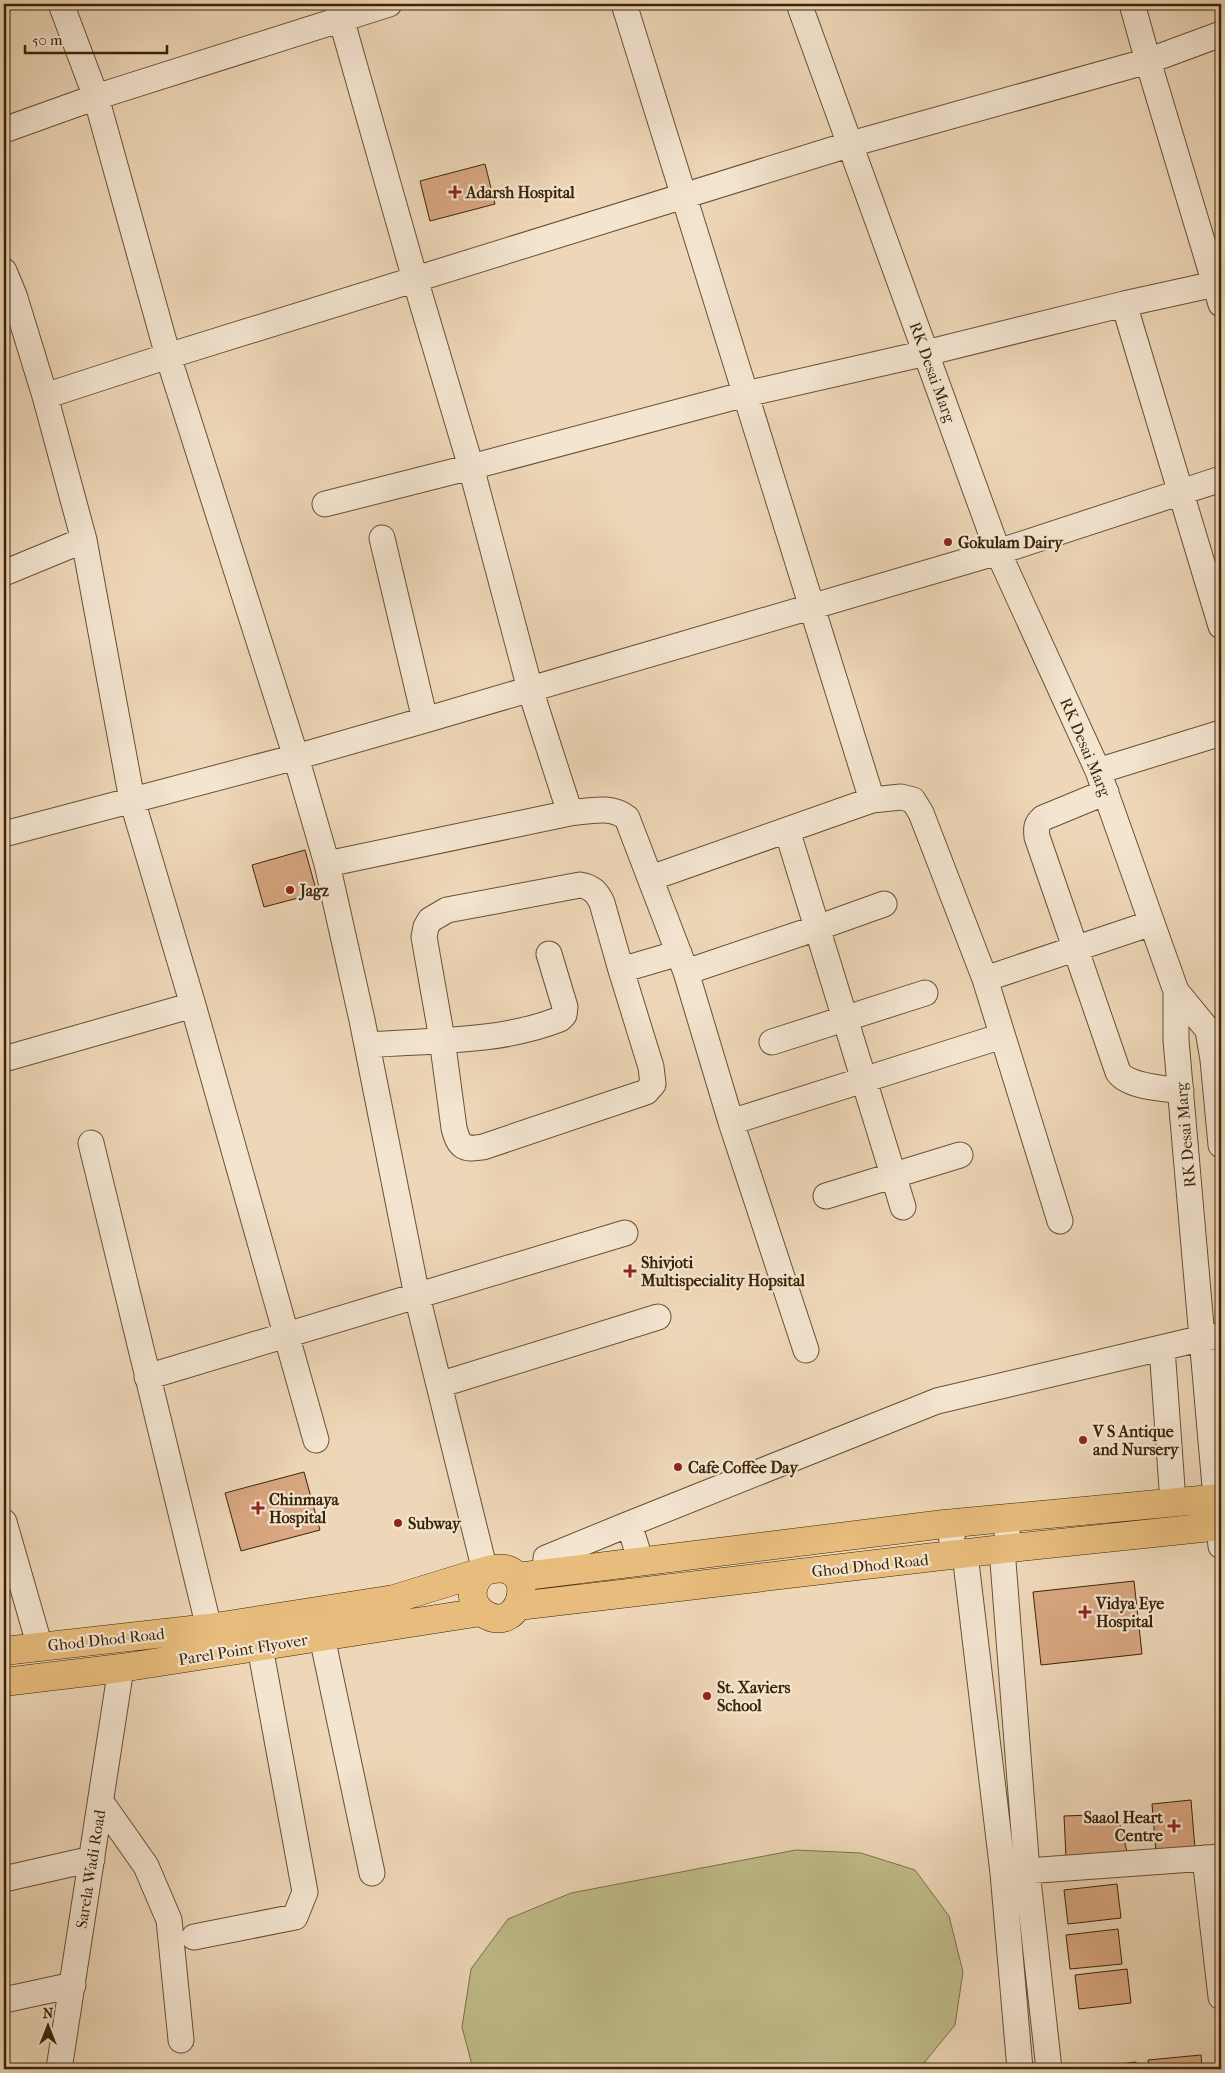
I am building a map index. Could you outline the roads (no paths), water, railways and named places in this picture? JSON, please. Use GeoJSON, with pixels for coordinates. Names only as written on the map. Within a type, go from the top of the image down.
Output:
{"type":"FeatureCollection","features":[{"type":"Feature","properties":{"kind":"main road"},"geometry":{"type":"LineString","coordinates":[[517,1577],[962,1522],[1218,1498]]}},
{"type":"Feature","properties":{"kind":"main road","name":"Ghod Dhod Road"},"geometry":{"type":"LineString","coordinates":[[481,1612],[488,1616],[501,1617],[508,1615],[518,1606],[1002,1549],[1220,1532]]}},
{"type":"Feature","properties":{"kind":"main road"},"geometry":{"type":"LineString","coordinates":[[481,1612],[476,1606],[472,1590],[474,1582],[485,1571],[502,1568],[517,1577],[520,1582],[522,1594],[518,1606]]}},
{"type":"Feature","properties":{"kind":"main road","name":"Ghod Dhod Road"},"geometry":{"type":"LineString","coordinates":[[4,1651],[209,1628],[394,1599],[485,1571]]}},
{"type":"Feature","properties":{"kind":"main road","name":"Parel Point Flyover"},"geometry":{"type":"LineString","coordinates":[[4,1682],[121,1668],[481,1612]]}},
{"type":"Feature","properties":{"kind":"street"},"geometry":{"type":"LineString","coordinates":[[61,4],[96,97],[168,356],[296,757],[327,864],[367,1045],[417,1296],[485,1571]]}},
{"type":"Feature","properties":{"kind":"street"},"geometry":{"type":"LineString","coordinates":[[4,130],[339,11],[389,4]]}},
{"type":"Feature","properties":{"kind":"street"},"geometry":{"type":"LineString","coordinates":[[624,4],[872,800]]}},
{"type":"Feature","properties":{"kind":"street","name":"RK Desai Marg"},"geometry":{"type":"LineString","coordinates":[[799,4],[998,552],[1102,781],[1176,992],[1176,1040],[1181,1091],[1212,1337],[1220,1532]]}},
{"type":"Feature","properties":{"kind":"street"},"geometry":{"type":"LineString","coordinates":[[325,504],[746,394],[926,353],[1124,304],[1218,294],[1132,4]]}},
{"type":"Feature","properties":{"kind":"street"},"geometry":{"type":"LineString","coordinates":[[339,11],[415,279],[471,467],[530,689],[570,813]]}},
{"type":"Feature","properties":{"kind":"street"},"geometry":{"type":"LineString","coordinates":[[45,396],[851,144],[1148,60],[1221,34]]}},
{"type":"Feature","properties":{"kind":"street"},"geometry":{"type":"LineString","coordinates":[[4,271],[14,295],[45,396],[84,540],[132,800],[193,1005],[316,1440]]}},
{"type":"Feature","properties":{"kind":"street"},"geometry":{"type":"LineString","coordinates":[[1124,304],[1221,626]]}},
{"type":"Feature","properties":{"kind":"street"},"geometry":{"type":"LineString","coordinates":[[4,834],[296,757],[425,720],[998,552],[1221,479]]}},
{"type":"Feature","properties":{"kind":"street"},"geometry":{"type":"LineString","coordinates":[[382,538],[425,720]]}},
{"type":"Feature","properties":{"kind":"street"},"geometry":{"type":"LineString","coordinates":[[5,570],[84,540]]}},
{"type":"Feature","properties":{"kind":"street"},"geometry":{"type":"LineString","coordinates":[[1181,1091],[1130,1082],[1118,1072],[1075,949],[1036,828],[1038,822],[1043,818],[1102,781],[1221,733]]}},
{"type":"Feature","properties":{"kind":"street"},"geometry":{"type":"LineString","coordinates":[[651,878],[872,800],[901,797],[913,800],[921,813],[985,979],[1060,1221]]}},
{"type":"Feature","properties":{"kind":"street"},"geometry":{"type":"LineString","coordinates":[[327,864],[570,813],[608,809],[620,812],[628,818],[682,963],[731,1122],[806,1350]]}},
{"type":"Feature","properties":{"kind":"street"},"geometry":{"type":"LineString","coordinates":[[787,830],[862,1080],[903,1207]]}},
{"type":"Feature","properties":{"kind":"street"},"geometry":{"type":"LineString","coordinates":[[580,885],[587,886],[598,894],[602,903],[651,1066],[653,1084],[646,1092],[483,1147],[464,1148],[457,1140],[454,1128],[442,1039],[424,937],[430,920],[447,910],[580,885]]}},
{"type":"Feature","properties":{"kind":"street"},"geometry":{"type":"LineString","coordinates":[[621,970],[682,963],[817,928],[884,904]]}},
{"type":"Feature","properties":{"kind":"street"},"geometry":{"type":"LineString","coordinates":[[985,979],[1152,923]]}},
{"type":"Feature","properties":{"kind":"street"},"geometry":{"type":"LineString","coordinates":[[367,1045],[501,1034],[560,1019],[564,1015],[565,1007],[549,954]]}},
{"type":"Feature","properties":{"kind":"street"},"geometry":{"type":"LineString","coordinates":[[1176,992],[1214,1026],[1213,1060],[1221,1145]]}},
{"type":"Feature","properties":{"kind":"street"},"geometry":{"type":"LineString","coordinates":[[772,1042],[925,993]]}},
{"type":"Feature","properties":{"kind":"street"},"geometry":{"type":"LineString","coordinates":[[4,1058],[193,1005]]}},
{"type":"Feature","properties":{"kind":"street"},"geometry":{"type":"LineString","coordinates":[[1176,1040],[1214,1026]]}},
{"type":"Feature","properties":{"kind":"street"},"geometry":{"type":"LineString","coordinates":[[731,1122],[1002,1036]]}},
{"type":"Feature","properties":{"kind":"street"},"geometry":{"type":"LineString","coordinates":[[91,1143],[209,1628]]}},
{"type":"Feature","properties":{"kind":"street"},"geometry":{"type":"LineString","coordinates":[[826,1196],[960,1155]]}},
{"type":"Feature","properties":{"kind":"street"},"geometry":{"type":"LineString","coordinates":[[148,1377],[625,1233]]}},
{"type":"Feature","properties":{"kind":"street"},"geometry":{"type":"LineString","coordinates":[[439,1385],[658,1316]]}},
{"type":"Feature","properties":{"kind":"street"},"geometry":{"type":"LineString","coordinates":[[545,1574],[546,1558],[936,1402],[1212,1337]]}},
{"type":"Feature","properties":{"kind":"street"},"geometry":{"type":"LineString","coordinates":[[1162,1348],[1173,1502]]}},
{"type":"Feature","properties":{"kind":"street"},"geometry":{"type":"LineString","coordinates":[[999,1519],[1004,1524],[1008,1534],[1002,1549],[1015,1872],[1020,2069]]}},
{"type":"Feature","properties":{"kind":"street"},"geometry":{"type":"LineString","coordinates":[[4,1522],[40,1647]]}},
{"type":"Feature","properties":{"kind":"street"},"geometry":{"type":"LineString","coordinates":[[962,1522],[953,1531],[952,1541],[958,1551],[965,1554],[1015,1872],[1049,2069]]}},
{"type":"Feature","properties":{"kind":"street"},"geometry":{"type":"LineString","coordinates":[[629,1524],[640,1562]]}},
{"type":"Feature","properties":{"kind":"street"},"geometry":{"type":"LineString","coordinates":[[322,1637],[372,1873]]}},
{"type":"Feature","properties":{"kind":"street"},"geometry":{"type":"LineString","coordinates":[[194,1937],[296,1917],[305,1892],[260,1647]]}},
{"type":"Feature","properties":{"kind":"street","name":"Sarela Wadi Road"},"geometry":{"type":"LineString","coordinates":[[59,2069],[121,1668]]}},
{"type":"Feature","properties":{"kind":"street"},"geometry":{"type":"LineString","coordinates":[[100,1802],[146,1866],[169,1920],[181,2040]]}},
{"type":"Feature","properties":{"kind":"street"},"geometry":{"type":"LineString","coordinates":[[1015,1872],[1213,1858],[1221,1997]]}},
{"type":"Feature","properties":{"kind":"street"},"geometry":{"type":"LineString","coordinates":[[4,1879],[92,1859]]}},
{"type":"Feature","properties":{"kind":"street"},"geometry":{"type":"LineString","coordinates":[[4,2000],[73,1986]]}},
{"type":"Feature","properties":{"kind":"place","name":"Adarsh Hospital"},"geometry":{"type":"Point","coordinates":[455,192]}},
{"type":"Feature","properties":{"kind":"place","name":"Gokulam Dairy"},"geometry":{"type":"Point","coordinates":[948,542]}},
{"type":"Feature","properties":{"kind":"place","name":"Jagz"},"geometry":{"type":"Point","coordinates":[290,890]}},
{"type":"Feature","properties":{"kind":"place","name":"Shivjoti Multispeciality Hopsital"},"geometry":{"type":"Point","coordinates":[630,1271]}},
{"type":"Feature","properties":{"kind":"place","name":"V S Antique and Nursery"},"geometry":{"type":"Point","coordinates":[1083,1440]}},
{"type":"Feature","properties":{"kind":"place","name":"Cafe Coffee Day"},"geometry":{"type":"Point","coordinates":[678,1467]}},
{"type":"Feature","properties":{"kind":"place","name":"Chinmaya Hospital"},"geometry":{"type":"Point","coordinates":[258,1508]}},
{"type":"Feature","properties":{"kind":"place","name":"Subway"},"geometry":{"type":"Point","coordinates":[398,1523]}},
{"type":"Feature","properties":{"kind":"place","name":"Vidya Eye Hospital"},"geometry":{"type":"Point","coordinates":[1085,1612]}},
{"type":"Feature","properties":{"kind":"place","name":"St. Xaviers School"},"geometry":{"type":"Point","coordinates":[707,1696]}},
{"type":"Feature","properties":{"kind":"place","name":"Saaol Heart Centre"},"geometry":{"type":"Point","coordinates":[1174,1826]}}]}
